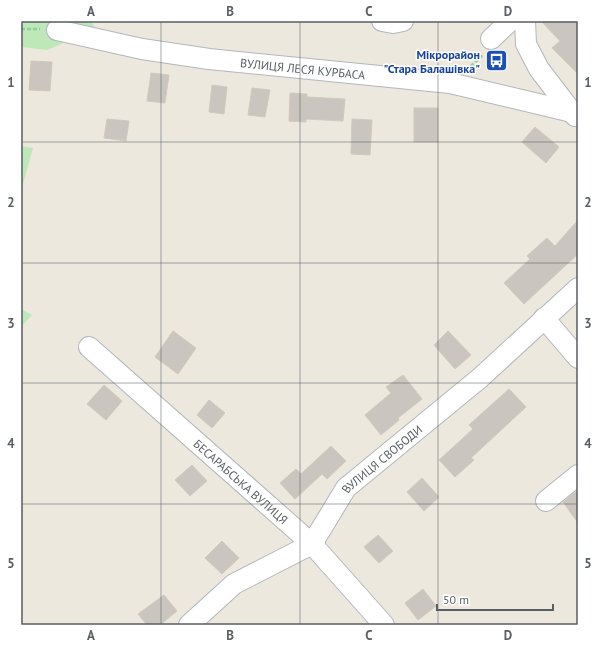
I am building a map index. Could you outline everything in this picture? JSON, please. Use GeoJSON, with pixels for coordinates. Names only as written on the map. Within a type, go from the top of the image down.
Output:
{"type":"FeatureCollection","features":[{"type":"Feature","properties":{"kind":"street"},"geometry":{"type":"LineString","coordinates":[[382,21],[393,23],[403,21]]}},
{"type":"Feature","properties":{"kind":"street"},"geometry":{"type":"LineString","coordinates":[[491,39],[510,21]]}},
{"type":"Feature","properties":{"kind":"street","name":"ВУЛИЦЯ ЛЕСЯ КУРБАСА"},"geometry":{"type":"LineString","coordinates":[[525,21],[526,44],[539,69],[575,116]]}},
{"type":"Feature","properties":{"kind":"street","name":"ВУЛИЦЯ ЛЕСЯ КУРБАСА"},"geometry":{"type":"LineString","coordinates":[[57,30],[142,49],[209,59],[450,83],[575,116]]}},
{"type":"Feature","properties":{"kind":"street","name":"ВУЛИЦЯ СВОБОДИ"},"geometry":{"type":"LineString","coordinates":[[312,544],[346,488],[480,378],[578,288]]}},
{"type":"Feature","properties":{"kind":"street"},"geometry":{"type":"LineString","coordinates":[[544,318],[578,358]]}},
{"type":"Feature","properties":{"kind":"street","name":"БЕСАРАБСЬКА ВУЛИЦЯ"},"geometry":{"type":"LineString","coordinates":[[89,347],[312,544],[384,625]]}},
{"type":"Feature","properties":{"kind":"street"},"geometry":{"type":"LineString","coordinates":[[546,501],[578,476]]}},
{"type":"Feature","properties":{"kind":"street"},"geometry":{"type":"LineString","coordinates":[[189,625],[234,584],[312,544]]}},
{"type":"Feature","properties":{"kind":"path"},"geometry":{"type":"LineString","coordinates":[[450,83],[480,58],[491,39]]}},
{"type":"Feature","properties":{"kind":"green space"},"geometry":{"type":"Polygon","coordinates":[[[21,21],[91,21],[96,29],[47,50],[21,47],[21,21]]]}},
{"type":"Feature","properties":{"kind":"green space"},"geometry":{"type":"Polygon","coordinates":[[[21,146],[33,148],[21,191],[21,146]]]}},
{"type":"Feature","properties":{"kind":"green space"},"geometry":{"type":"Polygon","coordinates":[[[21,309],[32,315],[21,327],[21,309]]]}},
{"type":"Feature","properties":{"kind":"building"},"geometry":{"type":"Polygon","coordinates":[[[541,21],[578,21],[578,74],[552,48],[560,41],[541,21]]]}},
{"type":"Feature","properties":{"kind":"building"},"geometry":{"type":"Polygon","coordinates":[[[31,61],[52,62],[50,91],[29,90],[31,61]]]}},
{"type":"Feature","properties":{"kind":"building"},"geometry":{"type":"Polygon","coordinates":[[[151,73],[169,75],[165,103],[147,101],[151,73]]]}},
{"type":"Feature","properties":{"kind":"building"},"geometry":{"type":"Polygon","coordinates":[[[212,85],[227,87],[224,114],[209,112],[212,85]]]}},
{"type":"Feature","properties":{"kind":"building"},"geometry":{"type":"Polygon","coordinates":[[[252,88],[270,90],[265,117],[248,115],[252,88]]]}},
{"type":"Feature","properties":{"kind":"building"},"geometry":{"type":"Polygon","coordinates":[[[290,93],[307,94],[307,97],[345,99],[343,121],[306,119],[306,122],[289,121],[290,93]]]}},
{"type":"Feature","properties":{"kind":"building"},"geometry":{"type":"Polygon","coordinates":[[[414,108],[438,108],[438,142],[414,142],[414,108]]]}},
{"type":"Feature","properties":{"kind":"building"},"geometry":{"type":"Polygon","coordinates":[[[107,119],[129,121],[126,141],[104,138],[107,119]]]}},
{"type":"Feature","properties":{"kind":"building"},"geometry":{"type":"Polygon","coordinates":[[[352,119],[372,120],[370,155],[351,154],[352,119]]]}},
{"type":"Feature","properties":{"kind":"building"},"geometry":{"type":"Polygon","coordinates":[[[535,127],[559,147],[546,163],[522,142],[535,127]]]}},
{"type":"Feature","properties":{"kind":"building"},"geometry":{"type":"Polygon","coordinates":[[[578,220],[578,254],[524,304],[504,283],[530,259],[527,256],[547,238],[555,246],[578,220]]]}},
{"type":"Feature","properties":{"kind":"building"},"geometry":{"type":"Polygon","coordinates":[[[173,331],[196,348],[178,374],[155,357],[173,331]]]}},
{"type":"Feature","properties":{"kind":"building"},"geometry":{"type":"Polygon","coordinates":[[[448,331],[471,355],[455,369],[434,345],[448,331]]]}},
{"type":"Feature","properties":{"kind":"building"},"geometry":{"type":"Polygon","coordinates":[[[403,375],[422,399],[398,418],[399,420],[381,435],[365,415],[391,393],[386,387],[403,375]]]}},
{"type":"Feature","properties":{"kind":"building"},"geometry":{"type":"Polygon","coordinates":[[[104,385],[122,401],[106,420],[87,404],[104,385]]]}},
{"type":"Feature","properties":{"kind":"building"},"geometry":{"type":"Polygon","coordinates":[[[509,389],[526,407],[471,458],[474,460],[455,477],[439,460],[473,429],[469,425],[509,389]]]}},
{"type":"Feature","properties":{"kind":"building"},"geometry":{"type":"Polygon","coordinates":[[[209,400],[225,413],[212,428],[197,415],[209,400]]]}},
{"type":"Feature","properties":{"kind":"building"},"geometry":{"type":"Polygon","coordinates":[[[331,446],[346,461],[327,479],[322,474],[295,499],[280,483],[296,469],[301,474],[331,446]]]}},
{"type":"Feature","properties":{"kind":"building"},"geometry":{"type":"Polygon","coordinates":[[[192,465],[207,481],[190,496],[175,480],[192,465]]]}},
{"type":"Feature","properties":{"kind":"building"},"geometry":{"type":"Polygon","coordinates":[[[422,478],[439,497],[424,511],[407,492],[422,478]]]}},
{"type":"Feature","properties":{"kind":"building"},"geometry":{"type":"Polygon","coordinates":[[[578,490],[578,523],[563,502],[578,490]]]}},
{"type":"Feature","properties":{"kind":"building"},"geometry":{"type":"Polygon","coordinates":[[[378,535],[393,551],[379,563],[364,547],[378,535]]]}},
{"type":"Feature","properties":{"kind":"building"},"geometry":{"type":"Polygon","coordinates":[[[222,541],[239,558],[222,574],[205,558],[222,541]]]}},
{"type":"Feature","properties":{"kind":"building"},"geometry":{"type":"Polygon","coordinates":[[[423,589],[436,606],[418,620],[405,603],[423,589]]]}},
{"type":"Feature","properties":{"kind":"building"},"geometry":{"type":"Polygon","coordinates":[[[164,595],[177,611],[160,625],[147,625],[138,614],[164,595]]]}},
{"type":"Feature","properties":{"kind":"place","name":"Мікрорайон \"Стара Балашівка\""},"geometry":{"type":"Point","coordinates":[496,61]}}]}
